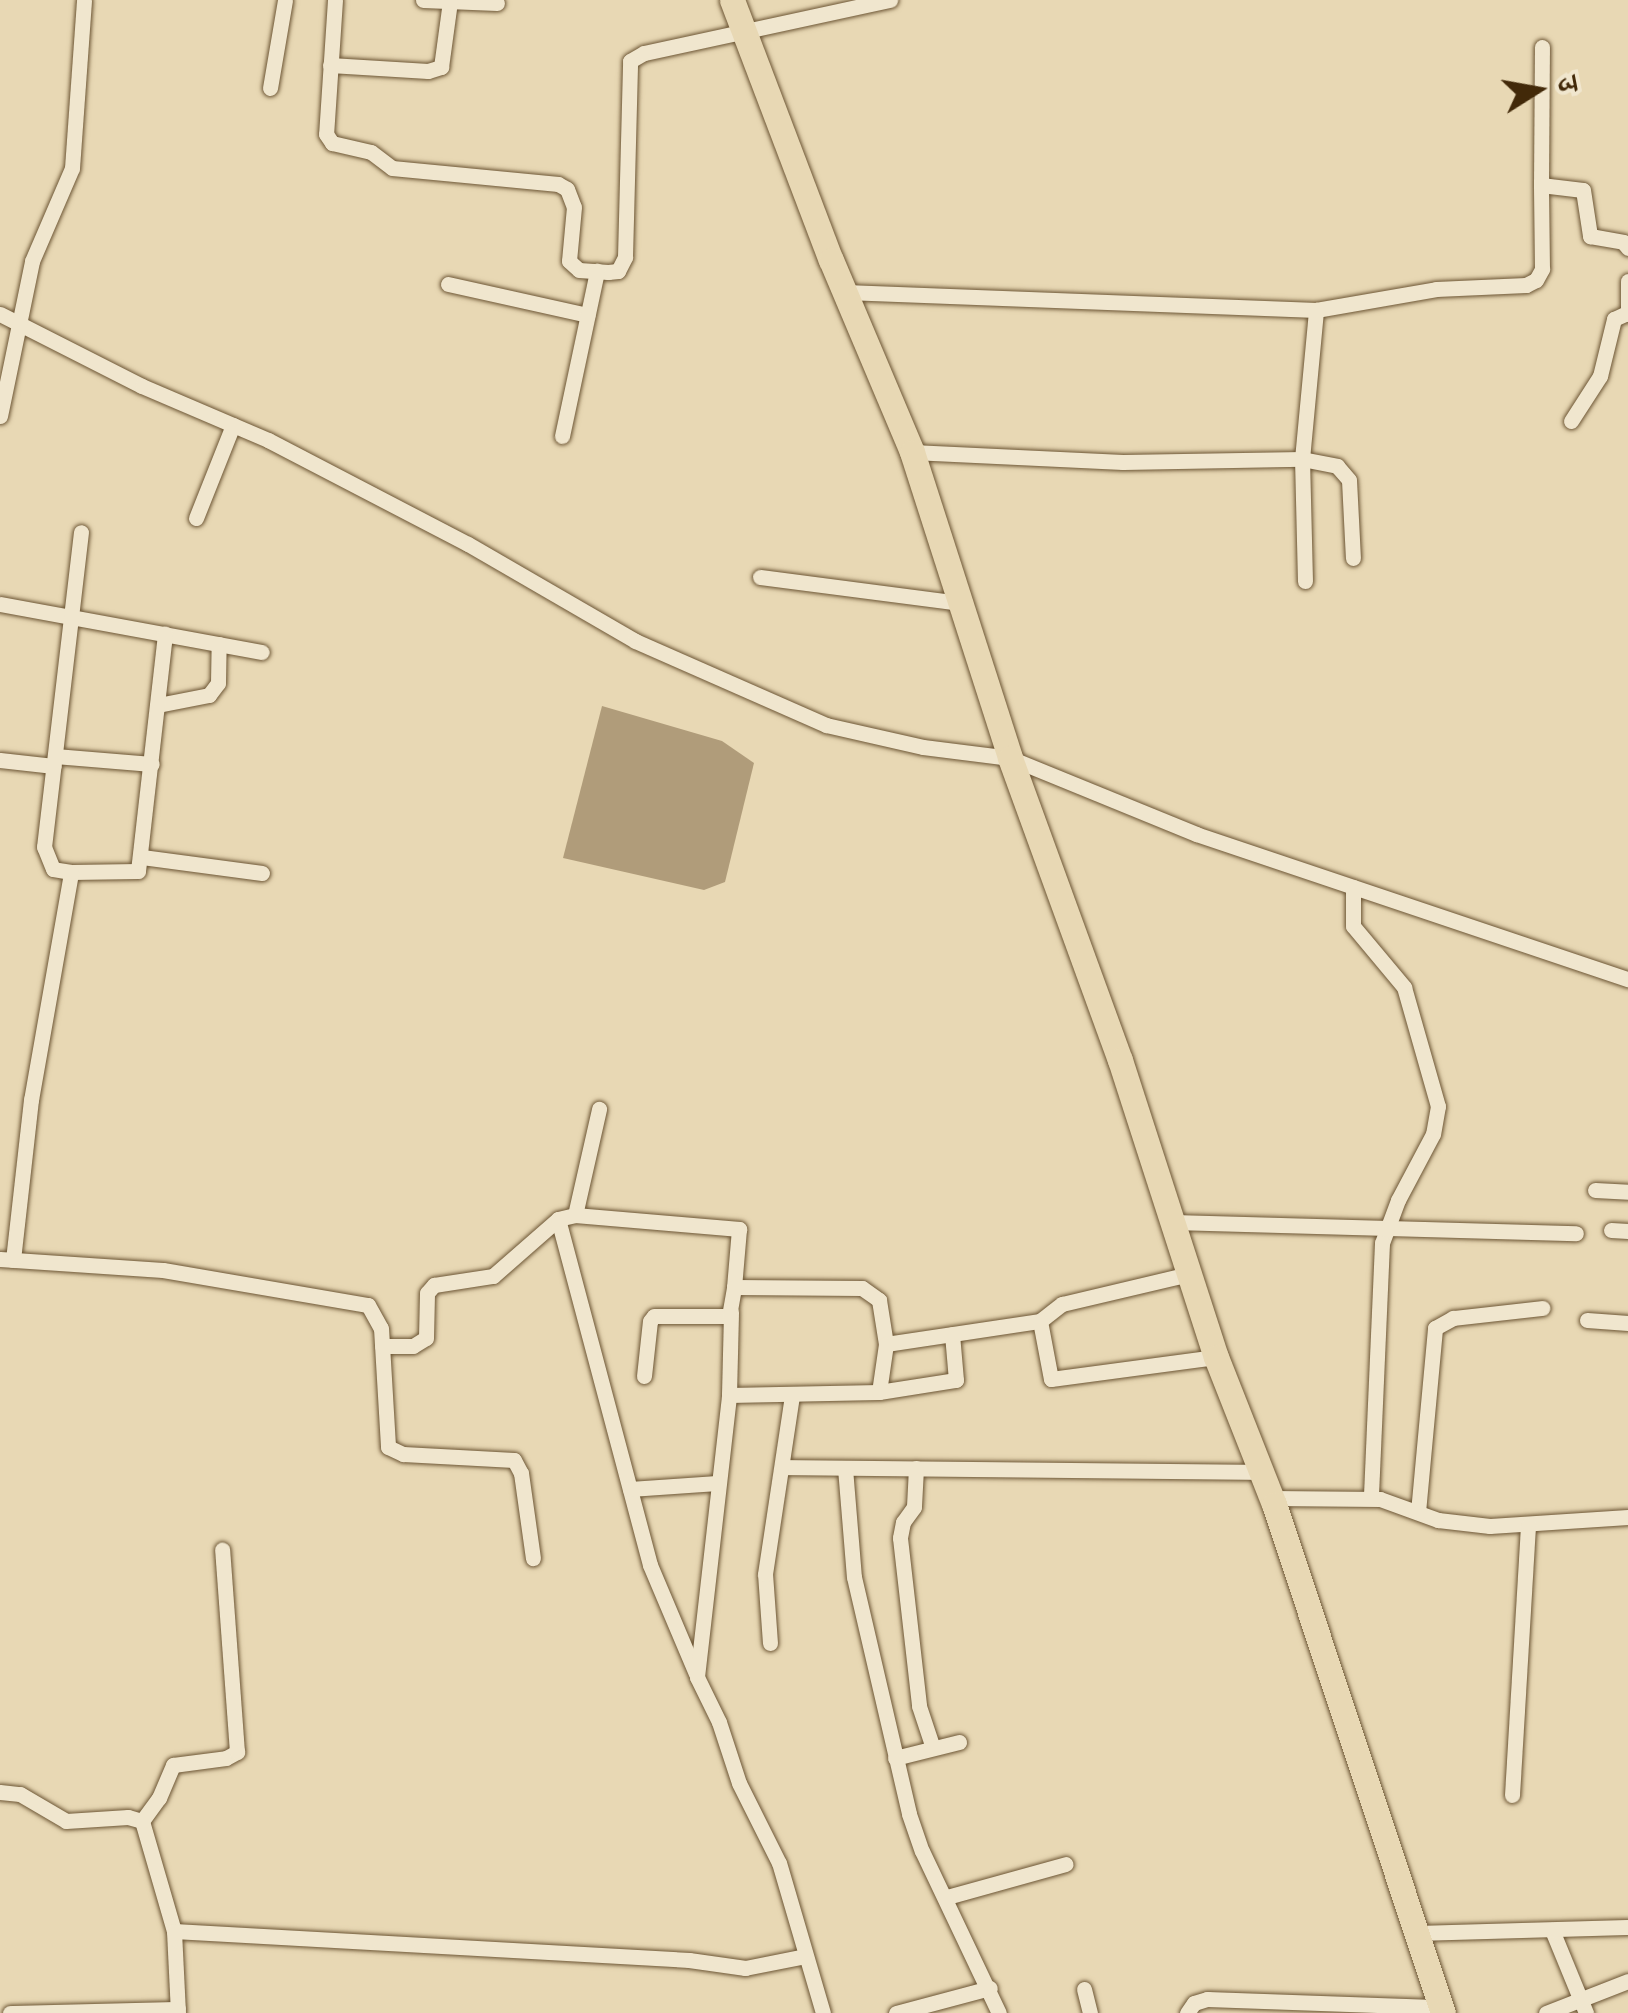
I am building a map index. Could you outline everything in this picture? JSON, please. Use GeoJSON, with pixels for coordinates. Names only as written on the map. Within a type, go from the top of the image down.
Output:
{"type":"FeatureCollection","features":[{"type":"Feature","properties":{"kind":"main road"},"geometry":{"type":"LineString","coordinates":[[732,0],[912,452],[1010,758],[1120,1060],[1216,1357],[1271,1498],[1442,2010]]}},
{"type":"Feature","properties":{"kind":"street"},"geometry":{"type":"LineString","coordinates":[[0,416],[32,262],[72,168],[84,0]]}},
{"type":"Feature","properties":{"kind":"street"},"geometry":{"type":"LineString","coordinates":[[270,88],[284,0]]}},
{"type":"Feature","properties":{"kind":"street"},"geometry":{"type":"LineString","coordinates":[[334,0],[326,134],[332,144],[370,152],[392,168],[558,184],[567,189],[574,206],[569,261],[579,270],[598,272],[618,271],[626,257],[630,61],[644,54],[890,0]]}},
{"type":"Feature","properties":{"kind":"street"},"geometry":{"type":"LineString","coordinates":[[424,0],[497,2]]}},
{"type":"Feature","properties":{"kind":"street"},"geometry":{"type":"LineString","coordinates":[[330,64],[428,71],[441,67],[450,1]]}},
{"type":"Feature","properties":{"kind":"street"},"geometry":{"type":"LineString","coordinates":[[846,292],[1316,310],[1436,289],[1526,286],[1536,280],[1542,269],[1542,47]]}},
{"type":"Feature","properties":{"kind":"street"},"geometry":{"type":"LineString","coordinates":[[1542,186],[1583,190],[1590,236],[1623,242],[1628,248]]}},
{"type":"Feature","properties":{"kind":"street"},"geometry":{"type":"LineString","coordinates":[[562,436],[598,272]]}},
{"type":"Feature","properties":{"kind":"street"},"geometry":{"type":"LineString","coordinates":[[1572,422],[1600,376],[1614,319],[1628,314],[1628,281]]}},
{"type":"Feature","properties":{"kind":"street"},"geometry":{"type":"LineString","coordinates":[[448,284],[588,315]]}},
{"type":"Feature","properties":{"kind":"street"},"geometry":{"type":"LineString","coordinates":[[1304,582],[1302,459],[1316,310]]}},
{"type":"Feature","properties":{"kind":"street"},"geometry":{"type":"LineString","coordinates":[[0,314],[233,425],[468,544],[636,641],[809,718],[923,747],[1010,758],[1196,834],[1628,979]]}},
{"type":"Feature","properties":{"kind":"street"},"geometry":{"type":"LineString","coordinates":[[196,518],[233,425]]}},
{"type":"Feature","properties":{"kind":"street"},"geometry":{"type":"LineString","coordinates":[[912,452],[1123,462],[1302,459],[1337,466],[1349,480],[1354,558]]}},
{"type":"Feature","properties":{"kind":"street"},"geometry":{"type":"LineString","coordinates":[[81,532],[45,858],[53,869],[132,875],[142,857],[165,634]]}},
{"type":"Feature","properties":{"kind":"street"},"geometry":{"type":"LineString","coordinates":[[760,577],[961,603]]}},
{"type":"Feature","properties":{"kind":"street"},"geometry":{"type":"LineString","coordinates":[[0,604],[262,652]]}},
{"type":"Feature","properties":{"kind":"street"},"geometry":{"type":"LineString","coordinates":[[158,704],[208,695],[218,683],[219,644]]}},
{"type":"Feature","properties":{"kind":"street"},"geometry":{"type":"LineString","coordinates":[[0,760],[152,764]]}},
{"type":"Feature","properties":{"kind":"street"},"geometry":{"type":"LineString","coordinates":[[142,857],[262,873]]}},
{"type":"Feature","properties":{"kind":"street"},"geometry":{"type":"LineString","coordinates":[[71,872],[6,1260],[164,1270],[357,1301],[376,1316],[382,1346],[388,1447],[403,1454],[514,1460],[520,1473],[534,1558]]}},
{"type":"Feature","properties":{"kind":"street"},"geometry":{"type":"LineString","coordinates":[[1352,887],[1353,926],[1404,987],[1438,1106],[1433,1134],[1386,1232],[1370,1498]]}},
{"type":"Feature","properties":{"kind":"street"},"geometry":{"type":"LineString","coordinates":[[575,1214],[599,1109]]}},
{"type":"Feature","properties":{"kind":"street"},"geometry":{"type":"LineString","coordinates":[[1595,1190],[1628,1192]]}},
{"type":"Feature","properties":{"kind":"street"},"geometry":{"type":"LineString","coordinates":[[382,1346],[421,1343],[427,1331],[427,1293],[434,1285],[493,1276],[558,1219],[575,1214],[739,1229],[731,1312],[729,1396],[697,1676]]}},
{"type":"Feature","properties":{"kind":"street"},"geometry":{"type":"LineString","coordinates":[[558,1219],[650,1565],[719,1722],[739,1783],[773,1848],[822,2013]]}},
{"type":"Feature","properties":{"kind":"street"},"geometry":{"type":"LineString","coordinates":[[1173,1222],[1386,1232],[1576,1233]]}},
{"type":"Feature","properties":{"kind":"street"},"geometry":{"type":"LineString","coordinates":[[886,1344],[1040,1321],[1062,1304],[1189,1274]]}},
{"type":"Feature","properties":{"kind":"street"},"geometry":{"type":"LineString","coordinates":[[734,1287],[862,1288],[880,1300],[886,1344],[879,1392]]}},
{"type":"Feature","properties":{"kind":"street"},"geometry":{"type":"LineString","coordinates":[[1418,1512],[1435,1328],[1453,1318],[1542,1308]]}},
{"type":"Feature","properties":{"kind":"street"},"geometry":{"type":"LineString","coordinates":[[644,1376],[650,1321],[654,1316],[722,1317],[731,1312]]}},
{"type":"Feature","properties":{"kind":"street"},"geometry":{"type":"LineString","coordinates":[[1587,1320],[1628,1324]]}},
{"type":"Feature","properties":{"kind":"street"},"geometry":{"type":"LineString","coordinates":[[1040,1321],[1052,1380],[1216,1357]]}},
{"type":"Feature","properties":{"kind":"street"},"geometry":{"type":"LineString","coordinates":[[729,1396],[879,1392],[956,1380],[952,1334]]}},
{"type":"Feature","properties":{"kind":"street"},"geometry":{"type":"LineString","coordinates":[[770,1643],[764,1574],[784,1467],[792,1395]]}},
{"type":"Feature","properties":{"kind":"street"},"geometry":{"type":"LineString","coordinates":[[784,1467],[1261,1472]]}},
{"type":"Feature","properties":{"kind":"street"},"geometry":{"type":"LineString","coordinates":[[845,1468],[854,1577],[916,1835],[999,2013]]}},
{"type":"Feature","properties":{"kind":"street"},"geometry":{"type":"LineString","coordinates":[[916,1468],[914,1506],[903,1522],[900,1538],[919,1706],[933,1748]]}},
{"type":"Feature","properties":{"kind":"street"},"geometry":{"type":"LineString","coordinates":[[630,1489],[717,1483]]}},
{"type":"Feature","properties":{"kind":"street"},"geometry":{"type":"LineString","coordinates":[[1271,1498],[1370,1498],[1463,1524],[1628,1517]]}},
{"type":"Feature","properties":{"kind":"street"},"geometry":{"type":"LineString","coordinates":[[1512,1794],[1528,1524]]}},
{"type":"Feature","properties":{"kind":"street"},"geometry":{"type":"LineString","coordinates":[[142,1821],[159,1798],[172,1765],[226,1758],[237,1752],[222,1550]]}},
{"type":"Feature","properties":{"kind":"street"},"geometry":{"type":"LineString","coordinates":[[896,1758],[959,1742]]}},
{"type":"Feature","properties":{"kind":"street"},"geometry":{"type":"LineString","coordinates":[[0,1792],[20,1794],[66,1821],[128,1817],[142,1821]]}},
{"type":"Feature","properties":{"kind":"street"},"geometry":{"type":"LineString","coordinates":[[10,2013],[178,2011],[174,1930],[142,1821]]}},
{"type":"Feature","properties":{"kind":"street"},"geometry":{"type":"LineString","coordinates":[[947,1897],[1066,1864]]}},
{"type":"Feature","properties":{"kind":"street"},"geometry":{"type":"LineString","coordinates":[[1415,1933],[1628,1928]]}},
{"type":"Feature","properties":{"kind":"street"},"geometry":{"type":"LineString","coordinates":[[174,1930],[689,1960],[745,1968],[805,1956]]}},
{"type":"Feature","properties":{"kind":"street"},"geometry":{"type":"LineString","coordinates":[[1552,1930],[1583,2006]]}},
{"type":"Feature","properties":{"kind":"street"},"geometry":{"type":"LineString","coordinates":[[1546,2013],[1583,2006],[1628,1981]]}},
{"type":"Feature","properties":{"kind":"street"},"geometry":{"type":"LineString","coordinates":[[896,2013],[990,1988]]}},
{"type":"Feature","properties":{"kind":"street"},"geometry":{"type":"LineString","coordinates":[[1084,1990],[1090,2013]]}},
{"type":"Feature","properties":{"kind":"street"},"geometry":{"type":"LineString","coordinates":[[1187,2013],[1194,2003],[1207,1999],[1240,2007],[1442,2010]]}},
{"type":"Feature","properties":{"kind":"shaded area"},"geometry":{"type":"Polygon","coordinates":[[[602,706],[722,741],[754,763],[725,882],[704,890],[563,858],[602,706]]]}}]}
